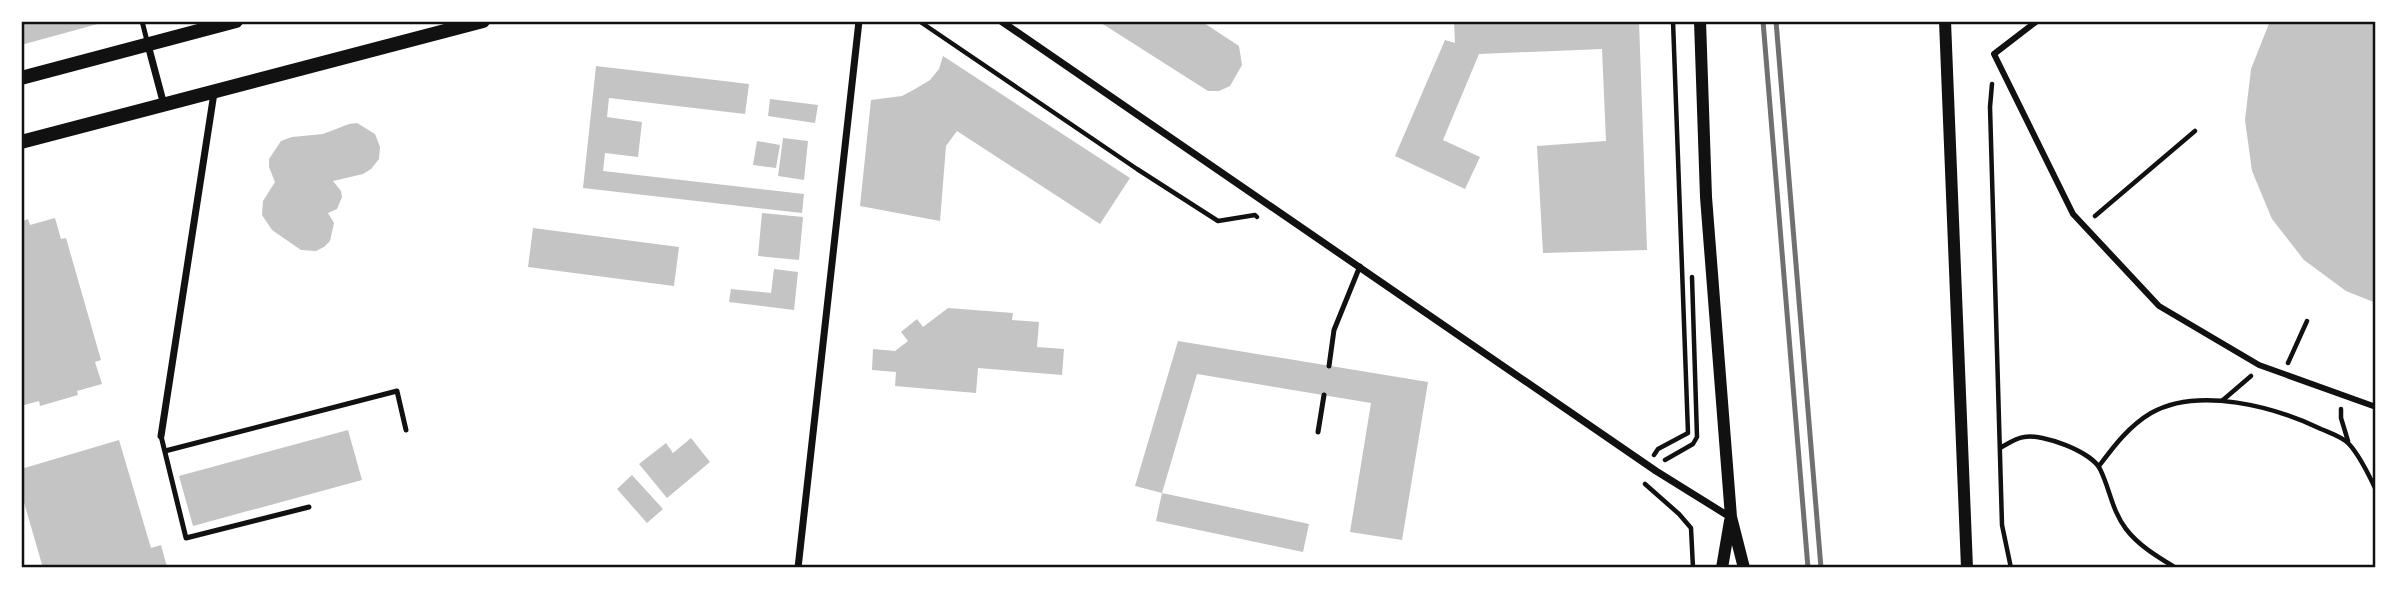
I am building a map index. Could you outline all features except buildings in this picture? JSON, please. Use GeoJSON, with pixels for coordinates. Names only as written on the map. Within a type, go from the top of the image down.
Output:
{"type":"FeatureCollection","features":[{"type":"Feature","properties":{"kind":"main road"},"geometry":{"type":"LineString","coordinates":[[21,78],[236,21]]}},
{"type":"Feature","properties":{"kind":"main road"},"geometry":{"type":"LineString","coordinates":[[21,142],[483,21]]}},
{"type":"Feature","properties":{"kind":"street"},"geometry":{"type":"LineString","coordinates":[[798,568],[859,21]]}},
{"type":"Feature","properties":{"kind":"street"},"geometry":{"type":"LineString","coordinates":[[1002,21],[1657,471],[1731,517]]}},
{"type":"Feature","properties":{"kind":"street"},"geometry":{"type":"LineString","coordinates":[[1700,21],[1706,197],[1731,517],[1744,568]]}},
{"type":"Feature","properties":{"kind":"street"},"geometry":{"type":"LineString","coordinates":[[1945,21],[1966,568]]}},
{"type":"Feature","properties":{"kind":"street"},"geometry":{"type":"LineString","coordinates":[[2037,21],[1994,54],[2073,214],[2159,306],[2259,365],[2376,407]]}},
{"type":"Feature","properties":{"kind":"street"},"geometry":{"type":"LineString","coordinates":[[148,44],[164,105]]}},
{"type":"Feature","properties":{"kind":"street"},"geometry":{"type":"LineString","coordinates":[[161,436],[214,92]]}},
{"type":"Feature","properties":{"kind":"street"},"geometry":{"type":"LineString","coordinates":[[1722,568],[1731,517]]}},
{"type":"Feature","properties":{"kind":"lane"},"geometry":{"type":"LineString","coordinates":[[142,21],[148,44]]}},
{"type":"Feature","properties":{"kind":"lane"},"geometry":{"type":"LineString","coordinates":[[1329,366],[1334,330],[1360,265]]}},
{"type":"Feature","properties":{"kind":"lane"},"geometry":{"type":"LineString","coordinates":[[164,451],[397,391],[406,430]]}},
{"type":"Feature","properties":{"kind":"lane"},"geometry":{"type":"LineString","coordinates":[[1318,432],[1324,395]]}},
{"type":"Feature","properties":{"kind":"lane"},"geometry":{"type":"LineString","coordinates":[[161,436],[186,538],[310,507]]}},
{"type":"Feature","properties":{"kind":"path"},"geometry":{"type":"LineString","coordinates":[[919,21],[1137,169],[1218,220],[1255,215],[1265,223]]}},
{"type":"Feature","properties":{"kind":"path"},"geometry":{"type":"LineString","coordinates":[[1658,449],[1688,433],[1673,21]]}},
{"type":"Feature","properties":{"kind":"path"},"geometry":{"type":"LineString","coordinates":[[1994,54],[1990,107],[2002,525],[2011,568]]}},
{"type":"Feature","properties":{"kind":"path"},"geometry":{"type":"LineString","coordinates":[[2084,225],[2195,131]]}},
{"type":"Feature","properties":{"kind":"path"},"geometry":{"type":"LineString","coordinates":[[2283,374],[2307,321]]}},
{"type":"Feature","properties":{"kind":"path"},"geometry":{"type":"LineString","coordinates":[[2222,401],[2246,382],[2259,365]]}},
{"type":"Feature","properties":{"kind":"path"},"geometry":{"type":"LineString","coordinates":[[2341,394],[2341,418],[2348,442],[2376,490]]}},
{"type":"Feature","properties":{"kind":"path"},"geometry":{"type":"LineString","coordinates":[[2099,466],[2135,424],[2154,412],[2189,402],[2222,401],[2268,408],[2348,442]]}},
{"type":"Feature","properties":{"kind":"path"},"geometry":{"type":"LineString","coordinates":[[1646,485],[1667,457],[1693,444],[1697,437],[1698,423]]}},
{"type":"Feature","properties":{"kind":"path"},"geometry":{"type":"LineString","coordinates":[[2000,449],[2021,437],[2037,435],[2075,449],[2099,466],[2113,506],[2125,527],[2140,544],[2176,568]]}},
{"type":"Feature","properties":{"kind":"path"},"geometry":{"type":"LineString","coordinates":[[1638,480],[1691,528],[1693,568]]}},
{"type":"Feature","properties":{"kind":"railway"},"geometry":{"type":"LineString","coordinates":[[1763,21],[1808,568]]}},
{"type":"Feature","properties":{"kind":"railway"},"geometry":{"type":"LineString","coordinates":[[1776,21],[1821,568]]}}]}
